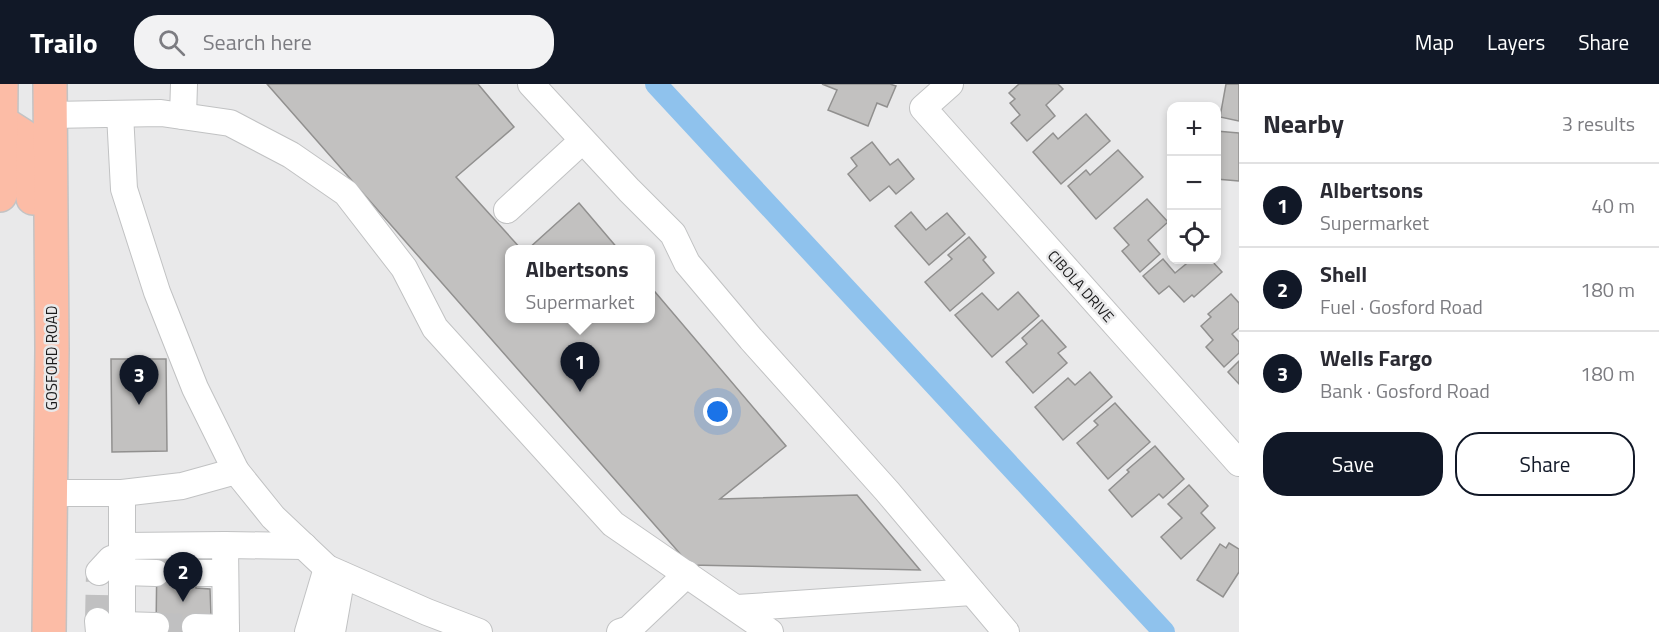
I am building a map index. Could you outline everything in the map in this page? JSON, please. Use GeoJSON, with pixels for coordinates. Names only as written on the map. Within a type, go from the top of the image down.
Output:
{"type":"FeatureCollection","features":[{"type":"Feature","properties":{"kind":"main road"},"geometry":{"type":"LineString","coordinates":[[0,195],[2,84]]}},
{"type":"Feature","properties":{"kind":"main road"},"geometry":{"type":"LineString","coordinates":[[31,84],[33,91],[50,99]]}},
{"type":"Feature","properties":{"kind":"main road","name":"GOSFORD ROAD"},"geometry":{"type":"LineString","coordinates":[[49,632],[52,349],[50,99]]}},
{"type":"Feature","properties":{"kind":"main road"},"geometry":{"type":"LineString","coordinates":[[1,122],[23,136],[29,165],[52,349]]}},
{"type":"Feature","properties":{"kind":"street"},"geometry":{"type":"LineString","coordinates":[[183,116],[184,84]]}},
{"type":"Feature","properties":{"kind":"street"},"geometry":{"type":"LineString","coordinates":[[531,84],[582,141],[673,234],[687,263],[744,331],[887,490],[1006,632]]}},
{"type":"Feature","properties":{"kind":"street","name":"CIBOLA DRIVE"},"geometry":{"type":"LineString","coordinates":[[950,84],[923,108],[1239,463]]}},
{"type":"Feature","properties":{"kind":"street"},"geometry":{"type":"LineString","coordinates":[[50,99],[120,114],[161,113],[230,123],[291,155],[346,193],[404,268],[435,328],[613,524],[687,574],[743,618],[770,632]]}},
{"type":"Feature","properties":{"kind":"street"},"geometry":{"type":"LineString","coordinates":[[120,114],[124,189],[157,291],[195,388],[236,471],[273,517],[335,572],[479,632]]}},
{"type":"Feature","properties":{"kind":"street"},"geometry":{"type":"LineString","coordinates":[[507,210],[582,141]]}},
{"type":"Feature","properties":{"kind":"street"},"geometry":{"type":"LineString","coordinates":[[51,493],[122,493],[182,486],[236,471]]}},
{"type":"Feature","properties":{"kind":"street"},"geometry":{"type":"LineString","coordinates":[[122,493],[111,628],[156,626]]}},
{"type":"Feature","properties":{"kind":"street"},"geometry":{"type":"LineString","coordinates":[[117,561],[225,545],[304,546]]}},
{"type":"Feature","properties":{"kind":"street"},"geometry":{"type":"LineString","coordinates":[[195,627],[226,630],[225,545]]}},
{"type":"Feature","properties":{"kind":"street"},"geometry":{"type":"LineString","coordinates":[[117,561],[156,573]]}},
{"type":"Feature","properties":{"kind":"street"},"geometry":{"type":"LineString","coordinates":[[308,632],[335,572]]}},
{"type":"Feature","properties":{"kind":"street"},"geometry":{"type":"LineString","coordinates":[[332,632],[335,572]]}},
{"type":"Feature","properties":{"kind":"street"},"geometry":{"type":"LineString","coordinates":[[195,573],[225,573]]}},
{"type":"Feature","properties":{"kind":"street"},"geometry":{"type":"LineString","coordinates":[[620,632],[629,629],[687,574]]}},
{"type":"Feature","properties":{"kind":"street"},"geometry":{"type":"LineString","coordinates":[[743,618],[972,592]]}},
{"type":"Feature","properties":{"kind":"building"},"geometry":{"type":"Polygon","coordinates":[[[267,84],[478,84],[514,127],[456,177],[517,245],[505,245],[505,323],[655,323],[655,292],[786,446],[720,499],[857,495],[920,570],[690,565],[267,84]]]}},
{"type":"Feature","properties":{"kind":"building"},"geometry":{"type":"Polygon","coordinates":[[[822,84],[890,84],[896,86],[887,107],[877,103],[868,126],[828,110],[837,90],[822,84]]]}},
{"type":"Feature","properties":{"kind":"building"},"geometry":{"type":"Polygon","coordinates":[[[1019,84],[1058,84],[1063,89],[1046,105],[1055,116],[1027,141],[1011,123],[1020,115],[1010,103],[1015,99],[1009,93],[1019,84]]]}},
{"type":"Feature","properties":{"kind":"building"},"geometry":{"type":"Polygon","coordinates":[[[1226,84],[1239,84],[1239,121],[1221,117],[1226,84]]]}},
{"type":"Feature","properties":{"kind":"building"},"geometry":{"type":"Polygon","coordinates":[[[1086,114],[1110,141],[1061,184],[1033,152],[1053,133],[1058,139],[1086,114]]]}},
{"type":"Feature","properties":{"kind":"building"},"geometry":{"type":"Polygon","coordinates":[[[1221,131],[1239,133],[1239,181],[1221,179],[1221,131]]]}},
{"type":"Feature","properties":{"kind":"building"},"geometry":{"type":"Polygon","coordinates":[[[872,142],[890,165],[898,159],[914,179],[896,194],[889,186],[870,201],[848,174],[857,166],[851,158],[872,142]]]}},
{"type":"Feature","properties":{"kind":"building"},"geometry":{"type":"Polygon","coordinates":[[[1118,150],[1143,177],[1096,219],[1068,186],[1086,170],[1090,175],[1118,150]]]}},
{"type":"Feature","properties":{"kind":"building"},"geometry":{"type":"Polygon","coordinates":[[[1147,199],[1167,221],[1148,240],[1160,254],[1140,272],[1122,251],[1129,245],[1114,228],[1147,199]]]}},
{"type":"Feature","properties":{"kind":"building"},"geometry":{"type":"Polygon","coordinates":[[[579,203],[615,245],[533,245],[579,203]]]}},
{"type":"Feature","properties":{"kind":"building"},"geometry":{"type":"Polygon","coordinates":[[[911,212],[926,230],[947,213],[965,234],[929,265],[895,226],[911,212]]]}},
{"type":"Feature","properties":{"kind":"building"},"geometry":{"type":"Polygon","coordinates":[[[969,237],[986,257],[983,260],[994,273],[950,311],[925,282],[952,259],[948,255],[969,237]]]}},
{"type":"Feature","properties":{"kind":"building"},"geometry":{"type":"Polygon","coordinates":[[[1163,259],[1175,273],[1186,264],[1215,264],[1222,272],[1194,297],[1192,295],[1184,302],[1169,286],[1159,294],[1143,276],[1163,259]]]}},
{"type":"Feature","properties":{"kind":"building"},"geometry":{"type":"Polygon","coordinates":[[[1018,292],[1039,316],[992,357],[955,315],[982,293],[998,310],[1018,292]]]}},
{"type":"Feature","properties":{"kind":"building"},"geometry":{"type":"Polygon","coordinates":[[[1231,294],[1239,303],[1239,328],[1232,334],[1239,342],[1239,353],[1224,367],[1206,347],[1213,340],[1201,326],[1211,317],[1208,314],[1231,294]]]}},
{"type":"Feature","properties":{"kind":"building"},"geometry":{"type":"Polygon","coordinates":[[[1042,320],[1066,347],[1058,353],[1067,363],[1033,393],[1006,362],[1027,344],[1022,338],[1042,320]]]}},
{"type":"Feature","properties":{"kind":"building"},"geometry":{"type":"Polygon","coordinates":[[[111,359],[166,359],[167,451],[112,452],[111,359]]]}},
{"type":"Feature","properties":{"kind":"building"},"geometry":{"type":"Polygon","coordinates":[[[1239,361],[1239,384],[1228,372],[1239,361]]]}},
{"type":"Feature","properties":{"kind":"building"},"geometry":{"type":"Polygon","coordinates":[[[1090,372],[1112,397],[1063,440],[1035,407],[1068,378],[1075,385],[1090,372]]]}},
{"type":"Feature","properties":{"kind":"building"},"geometry":{"type":"Polygon","coordinates":[[[1115,403],[1150,442],[1108,479],[1077,443],[1098,425],[1094,421],[1115,403]]]}},
{"type":"Feature","properties":{"kind":"building"},"geometry":{"type":"Polygon","coordinates":[[[1155,446],[1184,479],[1163,498],[1159,494],[1132,517],[1109,490],[1129,472],[1127,470],[1155,446]]]}},
{"type":"Feature","properties":{"kind":"building"},"geometry":{"type":"Polygon","coordinates":[[[1189,485],[1208,506],[1201,513],[1215,528],[1181,559],[1161,537],[1182,518],[1168,504],[1189,485]]]}},
{"type":"Feature","properties":{"kind":"building"},"geometry":{"type":"Polygon","coordinates":[[[1229,543],[1239,549],[1239,572],[1223,597],[1197,580],[1220,544],[1226,548],[1229,543]]]}},
{"type":"Feature","properties":{"kind":"building"},"geometry":{"type":"Polygon","coordinates":[[[157,551],[194,551],[196,588],[210,589],[211,616],[195,632],[156,632],[157,551]]]}},
{"type":"Feature","properties":{"kind":"waterway"},"geometry":{"type":"LineString","coordinates":[[656,84],[1164,632]]}},
{"type":"Feature","properties":{"kind":"tunnel"},"geometry":{"type":"LineString","coordinates":[[98,621],[99,572]]}},
{"type":"Feature","properties":{"kind":"tunnel"},"geometry":{"type":"LineString","coordinates":[[156,573],[195,573]]}},
{"type":"Feature","properties":{"kind":"tunnel"},"geometry":{"type":"LineString","coordinates":[[156,626],[195,627]]}},
{"type":"Feature","properties":{"kind":"place","name":"Albertsons"},"geometry":{"type":"Point","coordinates":[580,392]}},
{"type":"Feature","properties":{"kind":"place","name":"Wells Fargo"},"geometry":{"type":"Point","coordinates":[139,405]}},
{"type":"Feature","properties":{"kind":"place","name":"Shell"},"geometry":{"type":"Point","coordinates":[183,602]}}]}
